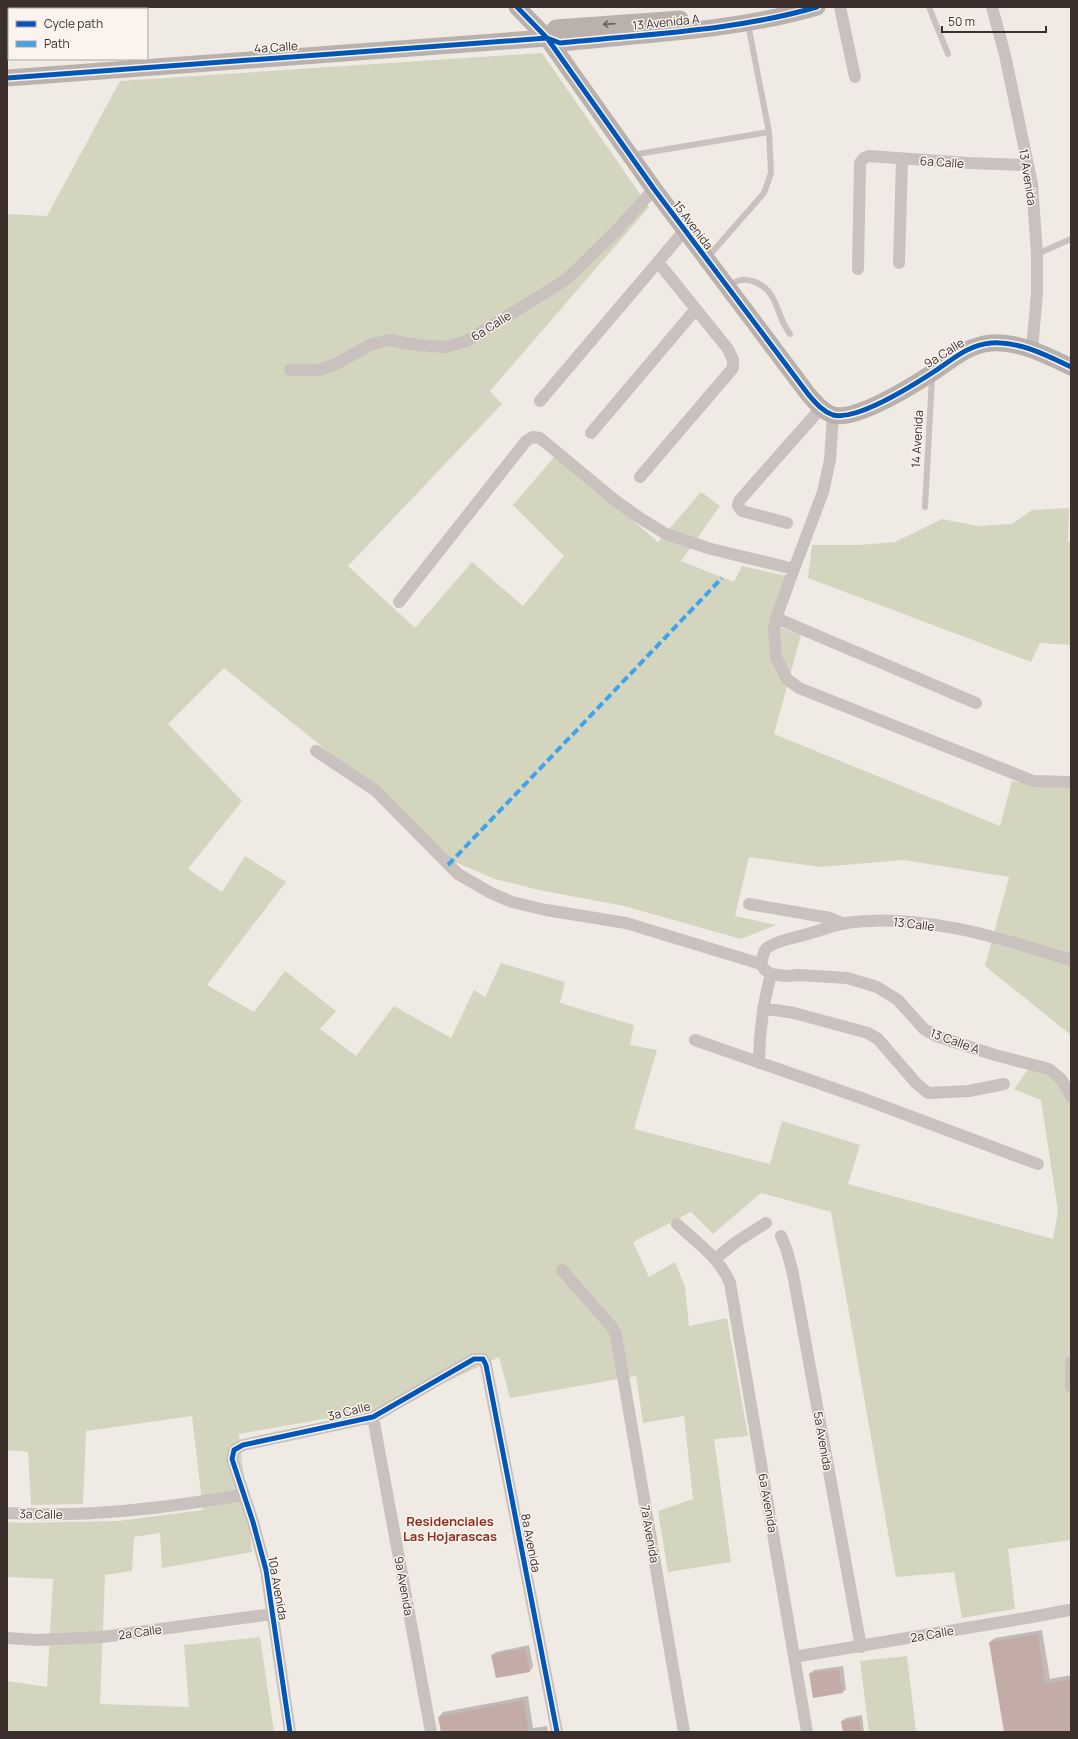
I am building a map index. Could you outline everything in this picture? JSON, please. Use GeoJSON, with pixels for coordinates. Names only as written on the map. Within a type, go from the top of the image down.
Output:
{"type":"FeatureCollection","features":[{"type":"Feature","properties":{"kind":"street"},"geometry":{"type":"LineString","coordinates":[[517,7],[547,38]]}},
{"type":"Feature","properties":{"kind":"street","name":"13 Avenida A"},"geometry":{"type":"LineString","coordinates":[[773,7],[720,17],[556,28],[547,38],[560,43],[748,23],[785,16],[817,7]]}},
{"type":"Feature","properties":{"kind":"street"},"geometry":{"type":"LineString","coordinates":[[840,7],[855,77]]}},
{"type":"Feature","properties":{"kind":"street","name":"13 Avenida"},"geometry":{"type":"LineString","coordinates":[[992,7],[1005,55],[1032,184],[1037,254],[1037,293],[1032,349]]}},
{"type":"Feature","properties":{"kind":"street","name":"4a Calle"},"geometry":{"type":"LineString","coordinates":[[7,78],[547,38]]}},
{"type":"Feature","properties":{"kind":"street","name":"15 Avenida"},"geometry":{"type":"LineString","coordinates":[[547,38],[706,260],[808,394],[827,411]]}},
{"type":"Feature","properties":{"kind":"street","name":"6a Calle"},"geometry":{"type":"LineString","coordinates":[[858,269],[860,163],[864,158],[870,156],[968,164],[1027,165]]}},
{"type":"Feature","properties":{"kind":"street"},"geometry":{"type":"LineString","coordinates":[[899,263],[902,159]]}},
{"type":"Feature","properties":{"kind":"street","name":"6a Calle"},"geometry":{"type":"LineString","coordinates":[[290,370],[318,370],[336,364],[370,345],[389,340],[416,345],[446,347],[467,341],[567,278],[614,233],[654,189]]}},
{"type":"Feature","properties":{"kind":"street"},"geometry":{"type":"LineString","coordinates":[[540,401],[685,230]]}},
{"type":"Feature","properties":{"kind":"street"},"geometry":{"type":"LineString","coordinates":[[640,477],[733,368],[733,360],[728,349],[658,262]]}},
{"type":"Feature","properties":{"kind":"street"},"geometry":{"type":"LineString","coordinates":[[590,433],[696,309]]}},
{"type":"Feature","properties":{"kind":"street","name":"9a Calle"},"geometry":{"type":"LineString","coordinates":[[827,411],[848,416],[870,407],[932,373],[955,356],[973,347],[991,343],[1015,345],[1032,349],[1071,367]]}},
{"type":"Feature","properties":{"kind":"street"},"geometry":{"type":"LineString","coordinates":[[788,523],[742,511],[738,506],[739,500],[827,411]]}},
{"type":"Feature","properties":{"kind":"street"},"geometry":{"type":"LineString","coordinates":[[827,411],[830,460],[824,492],[776,618],[774,630],[776,657],[787,679],[799,688],[1033,781],[1071,782]]}},
{"type":"Feature","properties":{"kind":"street"},"geometry":{"type":"LineString","coordinates":[[400,602],[526,441],[533,437],[540,438],[616,501],[666,534],[711,549],[794,569]]}},
{"type":"Feature","properties":{"kind":"street"},"geometry":{"type":"LineString","coordinates":[[776,618],[976,702]]}},
{"type":"Feature","properties":{"kind":"street"},"geometry":{"type":"LineString","coordinates":[[316,751],[376,791],[458,874],[512,902],[546,910],[626,923],[762,961],[765,970],[771,974],[763,1008],[759,1041],[759,1063]]}},
{"type":"Feature","properties":{"kind":"street"},"geometry":{"type":"LineString","coordinates":[[749,904],[830,918],[844,924]]}},
{"type":"Feature","properties":{"kind":"street","name":"13 Calle"},"geometry":{"type":"LineString","coordinates":[[762,961],[764,951],[768,947],[787,939],[844,924],[880,920],[910,921],[997,937],[1071,960]]}},
{"type":"Feature","properties":{"kind":"street","name":"13 Calle A"},"geometry":{"type":"LineString","coordinates":[[771,974],[785,976],[799,975],[847,978],[877,988],[898,1000],[924,1029],[936,1036],[995,1055],[1050,1069],[1061,1079],[1071,1096]]}},
{"type":"Feature","properties":{"kind":"street"},"geometry":{"type":"LineString","coordinates":[[763,1008],[794,1013],[868,1033],[878,1039],[916,1083],[928,1093],[969,1091],[1004,1084]]}},
{"type":"Feature","properties":{"kind":"street"},"geometry":{"type":"LineString","coordinates":[[695,1040],[1038,1164]]}},
{"type":"Feature","properties":{"kind":"street"},"geometry":{"type":"LineString","coordinates":[[677,1224],[715,1259],[736,1242],[766,1224]]}},
{"type":"Feature","properties":{"kind":"street","name":"5a Avenida"},"geometry":{"type":"LineString","coordinates":[[781,1236],[788,1251],[793,1274],[861,1646]]}},
{"type":"Feature","properties":{"kind":"street","name":"6a Avenida"},"geometry":{"type":"LineString","coordinates":[[715,1259],[730,1283],[807,1732]]}},
{"type":"Feature","properties":{"kind":"street","name":"7a Avenida"},"geometry":{"type":"LineString","coordinates":[[562,1270],[612,1327],[616,1335],[684,1732]]}},
{"type":"Feature","properties":{"kind":"street","name":"3a Calle"},"geometry":{"type":"LineString","coordinates":[[234,1450],[243,1445],[373,1417],[474,1359],[482,1359]]}},
{"type":"Feature","properties":{"kind":"street","name":"8a Avenida"},"geometry":{"type":"LineString","coordinates":[[482,1359],[486,1365],[557,1732]]}},
{"type":"Feature","properties":{"kind":"street"},"geometry":{"type":"LineString","coordinates":[[1071,1362],[1071,1384]]}},
{"type":"Feature","properties":{"kind":"street","name":"9a Avenida"},"geometry":{"type":"LineString","coordinates":[[373,1417],[431,1732]]}},
{"type":"Feature","properties":{"kind":"street","name":"10a Avenida"},"geometry":{"type":"LineString","coordinates":[[234,1450],[232,1459],[260,1546],[270,1592],[290,1732]]}},
{"type":"Feature","properties":{"kind":"street","name":"3a Calle"},"geometry":{"type":"LineString","coordinates":[[7,1513],[65,1515],[103,1513],[174,1506],[243,1495]]}},
{"type":"Feature","properties":{"kind":"street","name":"2a Calle"},"geometry":{"type":"LineString","coordinates":[[794,1657],[1069,1610]]}},
{"type":"Feature","properties":{"kind":"street","name":"2a Calle"},"geometry":{"type":"LineString","coordinates":[[7,1638],[37,1640],[102,1637],[272,1614]]}},
{"type":"Feature","properties":{"kind":"lane"},"geometry":{"type":"LineString","coordinates":[[929,7],[948,54]]}},
{"type":"Feature","properties":{"kind":"lane"},"geometry":{"type":"LineString","coordinates":[[706,260],[764,194],[771,173],[769,132],[748,23]]}},
{"type":"Feature","properties":{"kind":"lane"},"geometry":{"type":"LineString","coordinates":[[630,155],[769,132]]}},
{"type":"Feature","properties":{"kind":"lane"},"geometry":{"type":"LineString","coordinates":[[1037,254],[1071,239]]}},
{"type":"Feature","properties":{"kind":"lane"},"geometry":{"type":"LineString","coordinates":[[728,287],[741,279],[747,279],[763,285],[773,296],[784,327],[790,334]]}},
{"type":"Feature","properties":{"kind":"lane","name":"14 Avenida"},"geometry":{"type":"LineString","coordinates":[[925,507],[932,373]]}},
{"type":"Feature","properties":{"kind":"green space"},"geometry":{"type":"Polygon","coordinates":[[[542,53],[649,207],[490,391],[502,404],[348,566],[415,628],[472,562],[523,606],[564,556],[513,505],[556,455],[658,542],[701,492],[720,506],[681,561],[734,582],[742,566],[787,576],[771,624],[801,635],[774,734],[1000,826],[1012,781],[1056,788],[1071,788],[1071,1035],[985,966],[1009,877],[904,860],[820,867],[749,857],[735,916],[776,925],[741,939],[624,906],[539,890],[495,879],[448,859],[314,740],[224,668],[168,724],[242,801],[188,869],[222,892],[245,856],[286,882],[207,985],[254,1012],[285,971],[336,1011],[320,1029],[356,1056],[394,1006],[451,1038],[474,990],[485,997],[501,963],[565,982],[560,1003],[634,1025],[630,1045],[657,1050],[634,1129],[770,1164],[782,1121],[860,1145],[848,1184],[1053,1239],[1058,1211],[1041,1100],[1014,1089],[1029,1068],[1071,1083],[1071,1540],[1008,1549],[1015,1609],[962,1618],[954,1572],[896,1577],[831,1212],[761,1193],[713,1234],[691,1212],[633,1242],[649,1277],[675,1262],[685,1287],[689,1326],[727,1318],[748,1436],[714,1439],[731,1562],[668,1572],[658,1511],[693,1499],[684,1416],[643,1423],[636,1376],[510,1398],[499,1357],[393,1407],[239,1434],[252,1552],[162,1568],[160,1533],[134,1537],[132,1571],[105,1575],[100,1704],[189,1707],[184,1645],[260,1637],[274,1732],[7,1732],[7,1681],[47,1687],[53,1579],[7,1577],[7,1522],[118,1521],[203,1510],[192,1416],[86,1431],[83,1504],[31,1505],[28,1452],[7,1450],[7,214],[47,216],[120,81],[542,53]]]}},
{"type":"Feature","properties":{"kind":"green space"},"geometry":{"type":"Polygon","coordinates":[[[1069,508],[1068,542],[1071,542],[1071,645],[1040,643],[1031,662],[808,578],[812,545],[859,545],[895,542],[942,519],[978,526],[1012,524],[1032,510],[1069,508]]]}},
{"type":"Feature","properties":{"kind":"green space"},"geometry":{"type":"Polygon","coordinates":[[[907,1656],[916,1732],[869,1732],[860,1661],[907,1656]]]}},
{"type":"Feature","properties":{"kind":"building"},"geometry":{"type":"Polygon","coordinates":[[[1038,1634],[1045,1684],[1071,1679],[1071,1732],[1004,1732],[989,1642],[1038,1634]]]}},
{"type":"Feature","properties":{"kind":"building"},"geometry":{"type":"Polygon","coordinates":[[[525,1648],[530,1672],[496,1678],[491,1655],[525,1648]]]}},
{"type":"Feature","properties":{"kind":"building"},"geometry":{"type":"Polygon","coordinates":[[[839,1669],[843,1693],[813,1698],[809,1673],[839,1669]]]}},
{"type":"Feature","properties":{"kind":"building"},"geometry":{"type":"Polygon","coordinates":[[[523,1700],[529,1732],[441,1732],[438,1717],[523,1700]]]}},
{"type":"Feature","properties":{"kind":"building"},"geometry":{"type":"Polygon","coordinates":[[[859,1718],[861,1732],[843,1732],[841,1721],[859,1718]]]}},
{"type":"Feature","properties":{"kind":"marked path"},"geometry":{"type":"LineString","coordinates":[[448,865],[722,578]]}},
{"type":"Feature","properties":{"kind":"cycle path"},"geometry":{"type":"LineString","coordinates":[[517,7],[547,38],[654,189],[808,394],[825,411],[833,415],[843,415],[869,408],[911,386],[967,350],[982,344],[1012,344],[1032,350],[1071,367]]}},
{"type":"Feature","properties":{"kind":"cycle path"},"geometry":{"type":"LineString","coordinates":[[7,78],[547,38],[560,43],[722,27],[786,15],[817,7]]}},
{"type":"Feature","properties":{"kind":"cycle path"},"geometry":{"type":"LineString","coordinates":[[290,1732],[266,1570],[253,1522],[232,1459],[234,1450],[243,1445],[373,1417],[474,1359],[483,1359],[486,1365],[557,1732]]}},
{"type":"Feature","properties":{"kind":"district","name":"Residenciales Las Hojarascas"},"geometry":{"type":"Point","coordinates":[450,1528]}}]}
